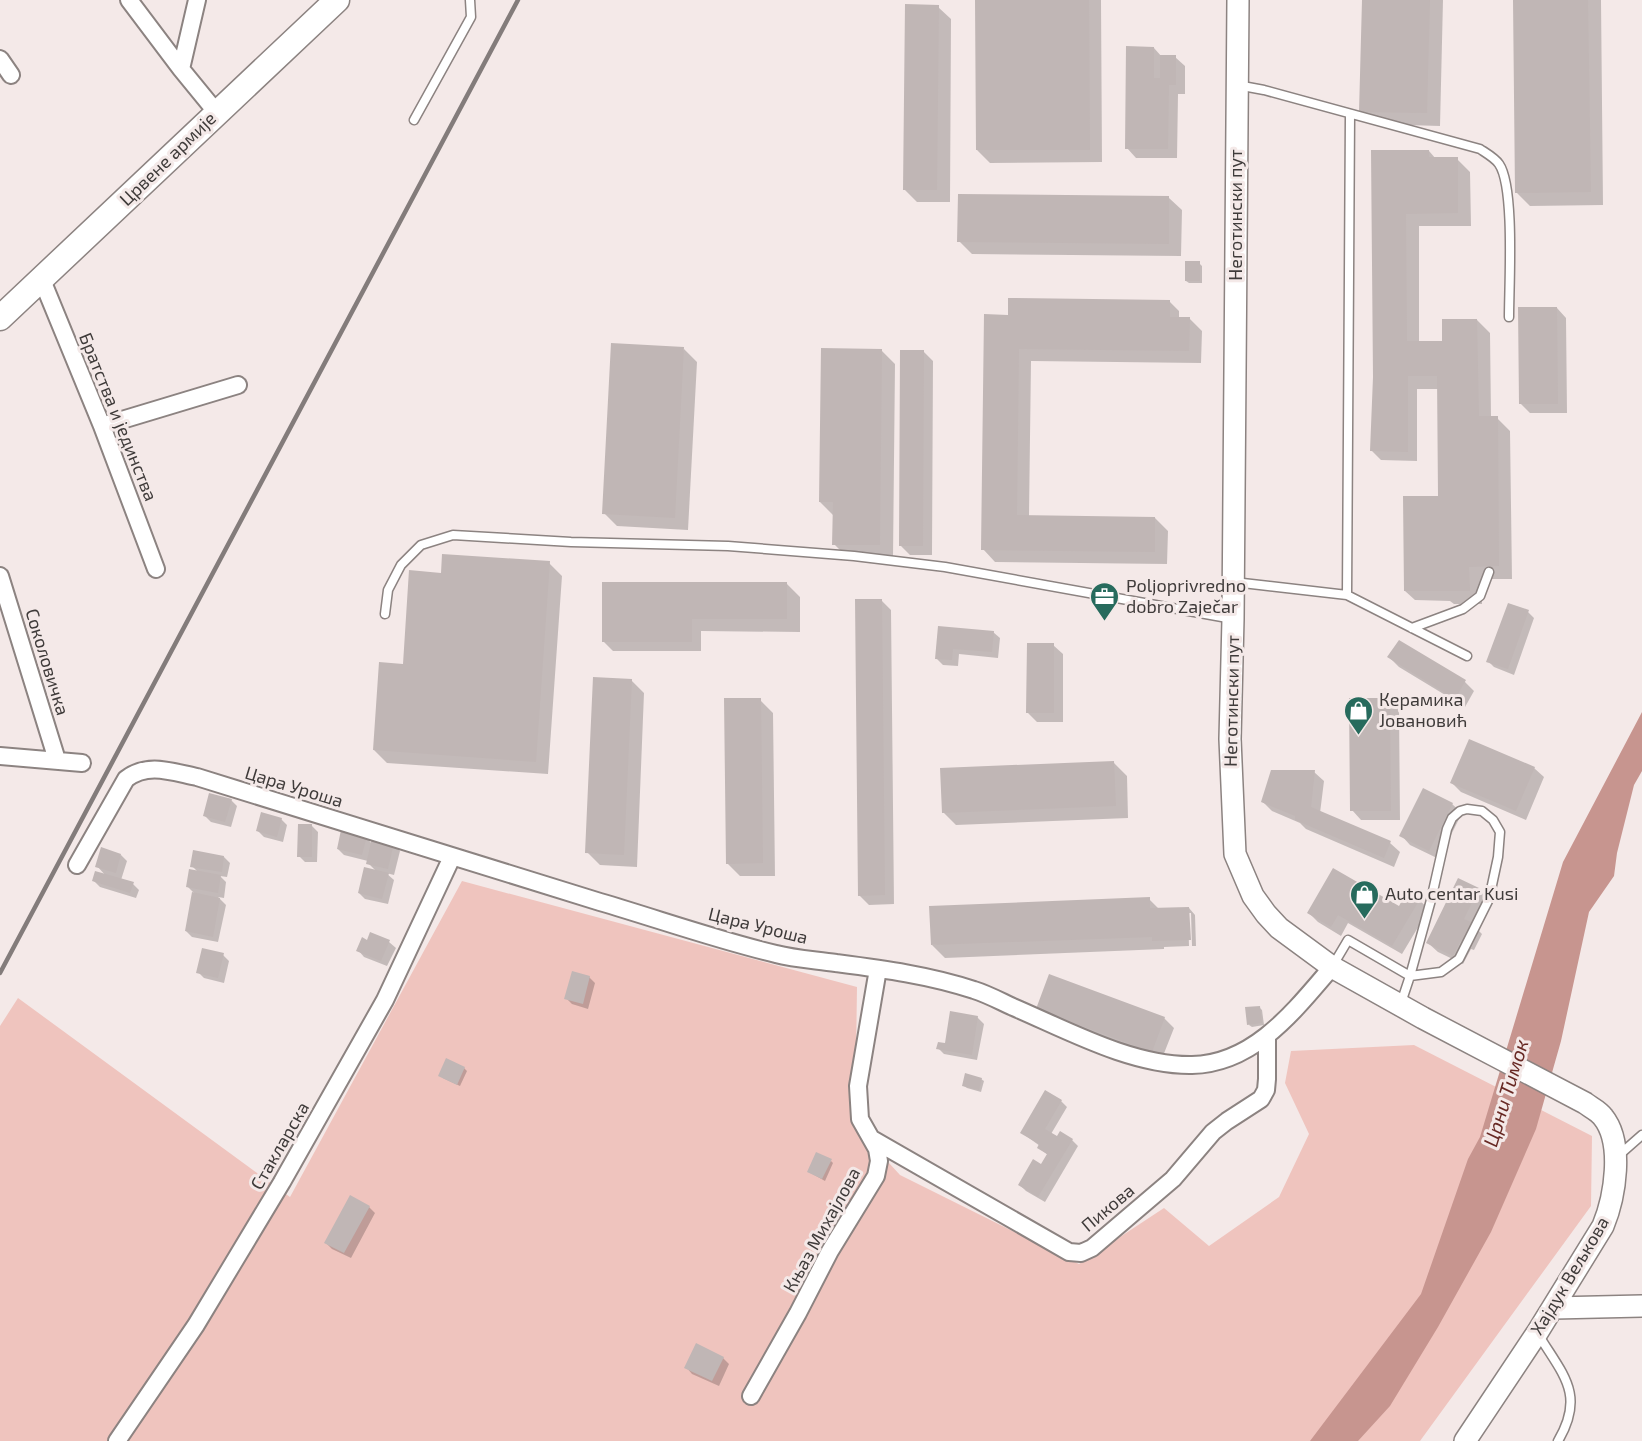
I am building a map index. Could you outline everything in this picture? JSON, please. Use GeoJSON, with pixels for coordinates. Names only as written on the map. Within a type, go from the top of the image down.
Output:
{"type":"FeatureCollection","features":[{"type":"Feature","properties":{"kind":"main road","name":"Црвене армије"},"geometry":{"type":"LineString","coordinates":[[0,318],[337,0]]}},
{"type":"Feature","properties":{"kind":"street"},"geometry":{"type":"LineString","coordinates":[[129,0],[217,113]]}},
{"type":"Feature","properties":{"kind":"street"},"geometry":{"type":"LineString","coordinates":[[181,69],[197,0]]}},
{"type":"Feature","properties":{"kind":"street","name":"Неготински пут"},"geometry":{"type":"LineString","coordinates":[[1238,0],[1230,739],[1235,854],[1253,896],[1266,914],[1279,928],[1332,967],[1422,1018],[1584,1103]]}},
{"type":"Feature","properties":{"kind":"street"},"geometry":{"type":"LineString","coordinates":[[0,59],[11,75]]}},
{"type":"Feature","properties":{"kind":"street","name":"Братства и јединства"},"geometry":{"type":"LineString","coordinates":[[42,280],[102,426],[156,568]]}},
{"type":"Feature","properties":{"kind":"street"},"geometry":{"type":"LineString","coordinates":[[102,426],[238,385]]}},
{"type":"Feature","properties":{"kind":"street","name":"Соколовичка"},"geometry":{"type":"LineString","coordinates":[[0,576],[57,760]]}},
{"type":"Feature","properties":{"kind":"street"},"geometry":{"type":"LineString","coordinates":[[0,756],[82,764]]}},
{"type":"Feature","properties":{"kind":"street","name":"Цара Уроша"},"geometry":{"type":"LineString","coordinates":[[77,865],[126,779],[134,773],[145,769],[198,777],[452,857],[778,955],[929,978],[976,990],[1101,1045],[1137,1058],[1163,1063],[1192,1065],[1218,1062],[1267,1036],[1295,1010],[1332,967]]}},
{"type":"Feature","properties":{"kind":"street","name":"Стакларска"},"geometry":{"type":"LineString","coordinates":[[117,1441],[196,1325],[288,1172],[385,1000],[452,857]]}},
{"type":"Feature","properties":{"kind":"street","name":"Књаз Михајлова"},"geometry":{"type":"LineString","coordinates":[[751,1396],[830,1251],[876,1176],[879,1161],[877,1149],[860,1119],[858,1086],[878,969]]}},
{"type":"Feature","properties":{"kind":"street","name":"Пикова"},"geometry":{"type":"LineString","coordinates":[[872,1140],[1069,1252],[1081,1253],[1092,1248],[1173,1179],[1213,1132],[1227,1120],[1261,1099],[1266,1090],[1267,1036]]}},
{"type":"Feature","properties":{"kind":"street","name":"Хајдук Вељкова"},"geometry":{"type":"LineString","coordinates":[[1465,1441],[1554,1308],[1603,1226],[1611,1207],[1615,1158],[1609,1126],[1602,1115],[1584,1103]]}},
{"type":"Feature","properties":{"kind":"street"},"geometry":{"type":"LineString","coordinates":[[1554,1308],[1642,1306]]}},
{"type":"Feature","properties":{"kind":"lane"},"geometry":{"type":"LineString","coordinates":[[414,120],[471,17],[470,0]]}},
{"type":"Feature","properties":{"kind":"lane"},"geometry":{"type":"LineString","coordinates":[[1237,85],[1264,90],[1480,149],[1499,163],[1506,180],[1509,206],[1509,317]]}},
{"type":"Feature","properties":{"kind":"lane"},"geometry":{"type":"LineString","coordinates":[[1347,595],[1350,114]]}},
{"type":"Feature","properties":{"kind":"lane"},"geometry":{"type":"LineString","coordinates":[[385,614],[388,590],[401,565],[421,544],[453,535],[572,542],[728,546],[854,556],[945,567],[1233,619]]}},
{"type":"Feature","properties":{"kind":"lane"},"geometry":{"type":"LineString","coordinates":[[1412,628],[1463,609],[1480,596],[1489,572]]}},
{"type":"Feature","properties":{"kind":"lane"},"geometry":{"type":"LineString","coordinates":[[1233,582],[1347,595],[1467,656]]}},
{"type":"Feature","properties":{"kind":"lane"},"geometry":{"type":"LineString","coordinates":[[1332,967],[1348,940],[1410,976],[1441,972],[1460,959],[1489,899],[1498,857],[1500,832],[1493,820],[1482,811],[1467,809],[1460,811],[1452,818],[1447,829],[1431,900],[1410,976],[1400,1006]]}},
{"type":"Feature","properties":{"kind":"lane"},"geometry":{"type":"LineString","coordinates":[[1615,1158],[1642,1135]]}},
{"type":"Feature","properties":{"kind":"lane"},"geometry":{"type":"LineString","coordinates":[[1537,1333],[1569,1388],[1572,1409],[1558,1441]]}},
{"type":"Feature","properties":{"kind":"shaded area"},"geometry":{"type":"Polygon","coordinates":[[[462,881],[857,987],[855,1126],[900,1175],[1079,1264],[1164,1208],[1209,1246],[1279,1197],[1309,1134],[1285,1083],[1291,1051],[1414,1045],[1592,1136],[1591,1206],[1420,1441],[0,1441],[0,1026],[18,998],[290,1197],[462,881]]]}},
{"type":"Feature","properties":{"kind":"water","name":"Црни Тимок"},"geometry":{"type":"Polygon","coordinates":[[[1642,712],[1642,771],[1634,785],[1617,853],[1614,876],[1589,912],[1561,1041],[1536,1129],[1491,1232],[1438,1327],[1390,1406],[1358,1441],[1310,1441],[1421,1294],[1468,1159],[1480,1137],[1563,862],[1642,712]]]}},
{"type":"Feature","properties":{"kind":"building"},"geometry":{"type":"Polygon","coordinates":[[[975,0],[1089,0],[1090,150],[976,150],[975,0]]]}},
{"type":"Feature","properties":{"kind":"building"},"geometry":{"type":"Polygon","coordinates":[[[1362,0],[1430,0],[1427,113],[1359,112],[1362,0]]]}},
{"type":"Feature","properties":{"kind":"building"},"geometry":{"type":"Polygon","coordinates":[[[1513,0],[1588,0],[1591,192],[1515,193],[1513,0]]]}},
{"type":"Feature","properties":{"kind":"building"},"geometry":{"type":"Polygon","coordinates":[[[905,4],[939,5],[937,190],[903,190],[905,4]]]}},
{"type":"Feature","properties":{"kind":"building"},"geometry":{"type":"Polygon","coordinates":[[[1126,46],[1154,47],[1154,78],[1160,78],[1160,55],[1176,55],[1176,85],[1169,85],[1168,149],[1125,149],[1126,46]]]}},
{"type":"Feature","properties":{"kind":"building"},"geometry":{"type":"Polygon","coordinates":[[[1371,150],[1429,150],[1429,157],[1458,157],[1458,213],[1406,214],[1407,341],[1442,341],[1442,319],[1477,319],[1479,416],[1498,416],[1499,566],[1469,567],[1470,591],[1404,591],[1403,496],[1438,496],[1437,376],[1408,376],[1408,452],[1370,451],[1373,377],[1371,150]]]}},
{"type":"Feature","properties":{"kind":"building"},"geometry":{"type":"Polygon","coordinates":[[[958,194],[1169,196],[1169,244],[957,242],[958,194]]]}},
{"type":"Feature","properties":{"kind":"building"},"geometry":{"type":"Polygon","coordinates":[[[1185,261],[1200,261],[1200,281],[1185,281],[1185,261]]]}},
{"type":"Feature","properties":{"kind":"building"},"geometry":{"type":"Polygon","coordinates":[[[1008,298],[1170,300],[1170,317],[1190,317],[1189,351],[1019,349],[1017,515],[1155,517],[1155,552],[981,550],[984,314],[1008,315],[1008,298]]]}},
{"type":"Feature","properties":{"kind":"building"},"geometry":{"type":"Polygon","coordinates":[[[1518,307],[1557,307],[1558,404],[1519,404],[1518,307]]]}},
{"type":"Feature","properties":{"kind":"building"},"geometry":{"type":"Polygon","coordinates":[[[611,343],[684,347],[675,518],[602,514],[611,343]]]}},
{"type":"Feature","properties":{"kind":"building"},"geometry":{"type":"Polygon","coordinates":[[[821,348],[882,349],[880,545],[832,545],[833,502],[819,502],[821,348]]]}},
{"type":"Feature","properties":{"kind":"building"},"geometry":{"type":"Polygon","coordinates":[[[900,350],[924,350],[923,546],[899,546],[900,350]]]}},
{"type":"Feature","properties":{"kind":"building"},"geometry":{"type":"Polygon","coordinates":[[[442,554],[550,561],[536,762],[373,750],[379,662],[403,664],[409,570],[441,573],[442,554]]]}},
{"type":"Feature","properties":{"kind":"building"},"geometry":{"type":"Polygon","coordinates":[[[602,582],[787,582],[787,619],[692,619],[692,642],[602,642],[602,582]]]}},
{"type":"Feature","properties":{"kind":"building"},"geometry":{"type":"Polygon","coordinates":[[[855,599],[882,599],[885,895],[858,896],[855,599]]]}},
{"type":"Feature","properties":{"kind":"building"},"geometry":{"type":"Polygon","coordinates":[[[1508,603],[1529,610],[1508,669],[1486,662],[1508,603]]]}},
{"type":"Feature","properties":{"kind":"building"},"geometry":{"type":"Polygon","coordinates":[[[938,626],[994,631],[992,652],[953,649],[952,660],[935,659],[938,626]]]}},
{"type":"Feature","properties":{"kind":"building"},"geometry":{"type":"Polygon","coordinates":[[[1399,640],[1466,680],[1455,699],[1387,657],[1399,640]]]}},
{"type":"Feature","properties":{"kind":"building"},"geometry":{"type":"Polygon","coordinates":[[[1027,643],[1054,643],[1054,713],[1026,713],[1027,643]]]}},
{"type":"Feature","properties":{"kind":"building"},"geometry":{"type":"Polygon","coordinates":[[[593,677],[632,679],[624,855],[585,853],[593,677]]]}},
{"type":"Feature","properties":{"kind":"building"},"geometry":{"type":"Polygon","coordinates":[[[724,698],[761,698],[763,863],[726,864],[724,698]]]}},
{"type":"Feature","properties":{"kind":"building"},"geometry":{"type":"Polygon","coordinates":[[[1349,698],[1390,698],[1391,811],[1350,811],[1349,698]]]}},
{"type":"Feature","properties":{"kind":"building"},"geometry":{"type":"Polygon","coordinates":[[[1469,739],[1535,767],[1516,811],[1450,783],[1469,739]]]}},
{"type":"Feature","properties":{"kind":"building"},"geometry":{"type":"Polygon","coordinates":[[[1114,761],[1116,806],[942,813],[940,768],[1114,761]]]}},
{"type":"Feature","properties":{"kind":"building"},"geometry":{"type":"Polygon","coordinates":[[[1271,770],[1315,770],[1311,807],[1391,841],[1384,858],[1295,820],[1295,816],[1261,802],[1271,770]]]}},
{"type":"Feature","properties":{"kind":"building"},"geometry":{"type":"Polygon","coordinates":[[[1423,788],[1453,803],[1429,851],[1399,836],[1423,788]]]}},
{"type":"Feature","properties":{"kind":"building"},"geometry":{"type":"Polygon","coordinates":[[[209,793],[232,799],[225,822],[203,816],[209,793]]]}},
{"type":"Feature","properties":{"kind":"building"},"geometry":{"type":"Polygon","coordinates":[[[261,812],[282,818],[277,837],[256,831],[261,812]]]}},
{"type":"Feature","properties":{"kind":"building"},"geometry":{"type":"Polygon","coordinates":[[[298,824],[312,824],[312,857],[297,857],[298,824]]]}},
{"type":"Feature","properties":{"kind":"building"},"geometry":{"type":"Polygon","coordinates":[[[341,830],[367,836],[362,855],[337,849],[341,830]]]}},
{"type":"Feature","properties":{"kind":"building"},"geometry":{"type":"Polygon","coordinates":[[[372,838],[394,843],[388,869],[366,864],[372,838]]]}},
{"type":"Feature","properties":{"kind":"building"},"geometry":{"type":"Polygon","coordinates":[[[101,847],[121,854],[116,873],[95,867],[101,847]]]}},
{"type":"Feature","properties":{"kind":"building"},"geometry":{"type":"Polygon","coordinates":[[[193,850],[224,856],[222,872],[190,867],[193,850]]]}},
{"type":"Feature","properties":{"kind":"building"},"geometry":{"type":"Polygon","coordinates":[[[364,867],[389,873],[382,899],[358,893],[364,867]]]}},
{"type":"Feature","properties":{"kind":"building"},"geometry":{"type":"Polygon","coordinates":[[[1333,868],[1399,906],[1407,891],[1420,899],[1392,946],[1338,915],[1331,927],[1307,913],[1333,868]]]}},
{"type":"Feature","properties":{"kind":"building"},"geometry":{"type":"Polygon","coordinates":[[[189,869],[221,875],[218,893],[186,887],[189,869]]]}},
{"type":"Feature","properties":{"kind":"building"},"geometry":{"type":"Polygon","coordinates":[[[95,871],[134,882],[130,893],[92,881],[95,871]]]}},
{"type":"Feature","properties":{"kind":"building"},"geometry":{"type":"Polygon","coordinates":[[[1458,878],[1479,888],[1464,919],[1473,923],[1464,942],[1461,940],[1453,956],[1426,943],[1458,878]]]}},
{"type":"Feature","properties":{"kind":"building"},"geometry":{"type":"Polygon","coordinates":[[[192,892],[220,898],[213,937],[185,931],[192,892]]]}},
{"type":"Feature","properties":{"kind":"building"},"geometry":{"type":"Polygon","coordinates":[[[1150,897],[1150,908],[1189,907],[1191,940],[1152,941],[1152,937],[931,945],[929,906],[1150,897]]]}},
{"type":"Feature","properties":{"kind":"building"},"geometry":{"type":"Polygon","coordinates":[[[370,932],[390,940],[381,961],[356,951],[362,937],[367,940],[370,932]]]}},
{"type":"Feature","properties":{"kind":"building"},"geometry":{"type":"Polygon","coordinates":[[[202,948],[224,953],[218,978],[196,973],[202,948]]]}},
{"type":"Feature","properties":{"kind":"building"},"geometry":{"type":"Polygon","coordinates":[[[572,971],[590,976],[583,1004],[564,999],[572,971]]]}},
{"type":"Feature","properties":{"kind":"building"},"geometry":{"type":"Polygon","coordinates":[[[1049,974],[1165,1017],[1152,1052],[1036,1009],[1049,974]]]}},
{"type":"Feature","properties":{"kind":"building"},"geometry":{"type":"Polygon","coordinates":[[[1260,1006],[1262,1023],[1247,1025],[1245,1007],[1260,1006]]]}},
{"type":"Feature","properties":{"kind":"building"},"geometry":{"type":"Polygon","coordinates":[[[950,1011],[978,1016],[972,1055],[936,1049],[938,1042],[945,1043],[950,1011]]]}},
{"type":"Feature","properties":{"kind":"building"},"geometry":{"type":"Polygon","coordinates":[[[446,1058],[465,1067],[457,1085],[438,1076],[446,1058]]]}},
{"type":"Feature","properties":{"kind":"building"},"geometry":{"type":"Polygon","coordinates":[[[965,1073],[982,1078],[979,1090],[962,1086],[965,1073]]]}},
{"type":"Feature","properties":{"kind":"building"},"geometry":{"type":"Polygon","coordinates":[[[1045,1090],[1062,1100],[1045,1129],[1057,1136],[1060,1131],[1073,1139],[1038,1197],[1018,1185],[1033,1159],[1041,1164],[1047,1154],[1037,1148],[1039,1144],[1020,1133],[1045,1090]]]}},
{"type":"Feature","properties":{"kind":"building"},"geometry":{"type":"Polygon","coordinates":[[[816,1152],[832,1159],[822,1179],[807,1172],[816,1152]]]}},
{"type":"Feature","properties":{"kind":"building"},"geometry":{"type":"Polygon","coordinates":[[[350,1195],[370,1206],[344,1253],[324,1243],[350,1195]]]}},
{"type":"Feature","properties":{"kind":"building"},"geometry":{"type":"Polygon","coordinates":[[[696,1343],[724,1357],[712,1381],[684,1368],[696,1343]]]}},
{"type":"Feature","properties":{"kind":"railway"},"geometry":{"type":"LineString","coordinates":[[0,973],[518,0]]}},
{"type":"Feature","properties":{"kind":"place","name":"Poljoprivredno dobro Zaječar"},"geometry":{"type":"Point","coordinates":[1105,622]}},
{"type":"Feature","properties":{"kind":"place","name":"Керамика Јовановић"},"geometry":{"type":"Point","coordinates":[1358,736]}},
{"type":"Feature","properties":{"kind":"place","name":"Auto centar Kusi"},"geometry":{"type":"Point","coordinates":[1364,920]}}]}
